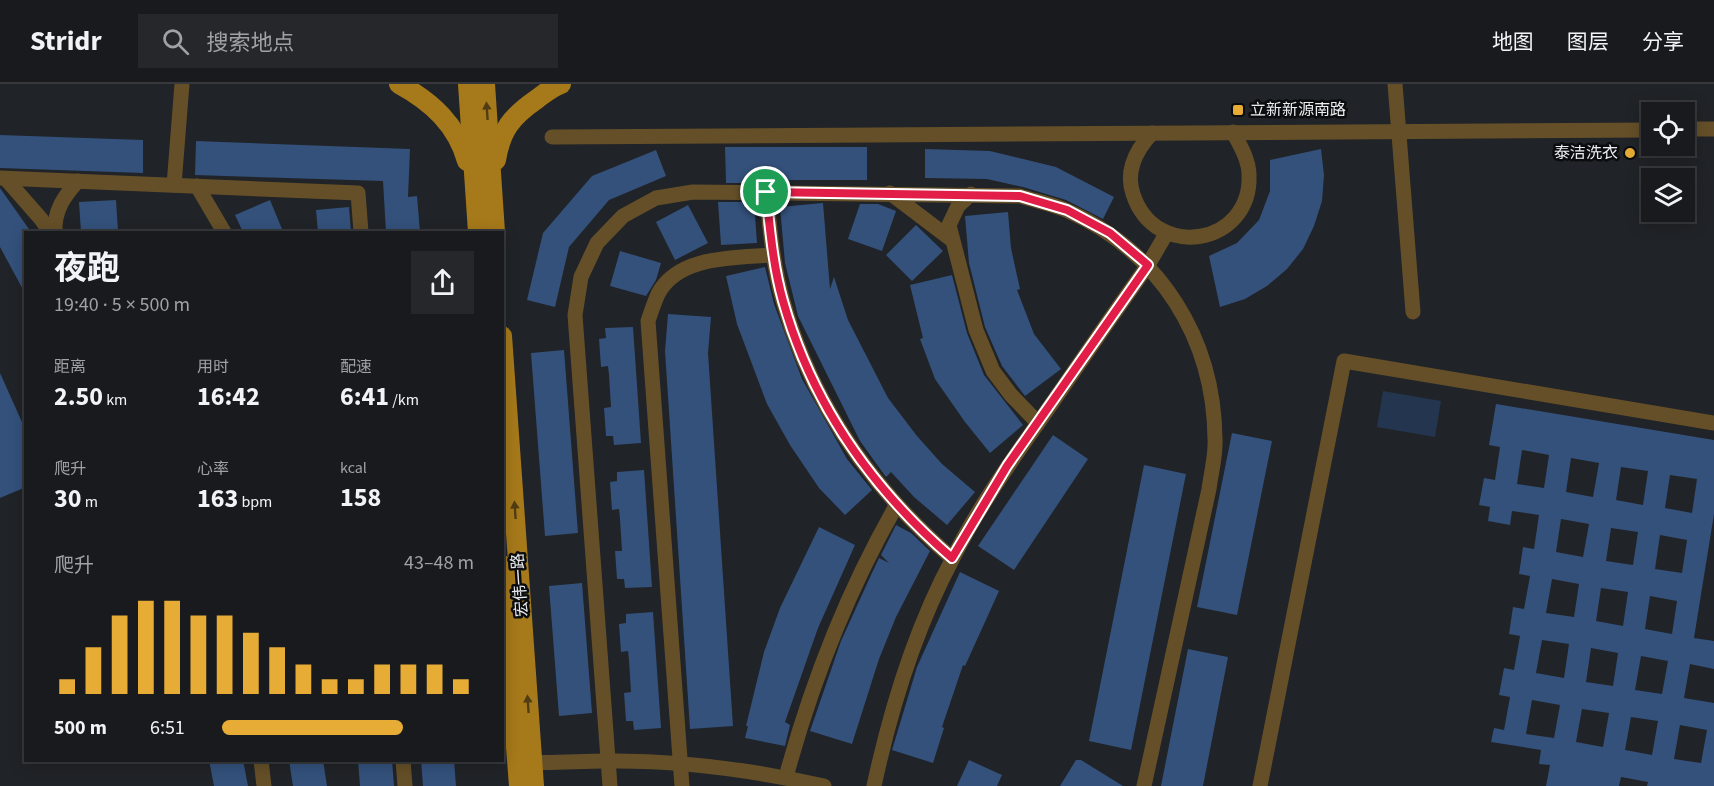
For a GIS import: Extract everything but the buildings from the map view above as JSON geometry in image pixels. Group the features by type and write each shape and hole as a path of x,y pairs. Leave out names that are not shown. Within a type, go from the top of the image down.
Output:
{"main road":[{"path":"399,84 422,96 450,123 483,184"},
{"path":"468,84 483,184 495,231"},
{"path":"478,231 483,184 485,84"},
{"path":"483,184 500,140 511,120 529,104 561,84"},
{"name":"宏伟一路","path":"504,373 525,762"},
{"name":"宏伟一路","path":"504,598 525,762"},
{"path":"519,786 525,762"},
{"path":"525,762 534,786"}],"street":[{"path":"174,185 182,84"},
{"path":"1395,84 1413,312"},
{"path":"1695,129 1714,129"},
{"path":"552,137 1641,130"},
{"path":"1152,133 1138,147 1131,166 1130,186 1137,206 1149,222 1166,234 1186,238 1206,236 1224,227 1239,213 1247,194 1249,174 1244,154 1233,132"},
{"path":"3,178 358,193 361,231"},
{"path":"3,178 49,231"},
{"path":"55,231 58,208 66,193 78,181"},
{"path":"197,186 223,231"},
{"path":"610,786 575,315 581,277 597,243 623,216 656,198 693,192 1020,196 1067,210 1110,233 1148,265 1178,303 1199,346 1212,393 1215,441 1209,489 1144,786"},
{"path":"766,192 773,255 783,301 798,346 817,389 846,440 866,469 896,506 952,558"},
{"path":"890,193 952,240"},
{"path":"971,194 958,206 949,225 976,330 993,370 1011,394 1038,423"},
{"path":"874,786 888,725 904,674 934,596 952,558 1007,466 1148,265 1166,234"},
{"path":"682,786 648,321 659,292 680,271 708,261 773,255"},
{"path":"1260,786 1344,361 1714,423"},
{"path":"786,777 808,700 831,636 859,574 896,506"},
{"path":"525,762 607,760 680,764 786,777 824,786"},
{"path":"261,762 264,786"},
{"path":"403,762 405,786"}],"shaded area":[{"path":"1383,391 1441,401 1435,437 1377,427"}],"place":[{"name":"立新新源南路","path":"1238,110"},
{"name":"泰洁洗衣","path":"1630,153"}],"route":[{"path":"766,192 1020,196 1067,210 1110,233 1148,265 1007,466 978,511 952,558 896,506 866,469 840,430 817,389 798,346 783,301 773,255 766,192"}]}
